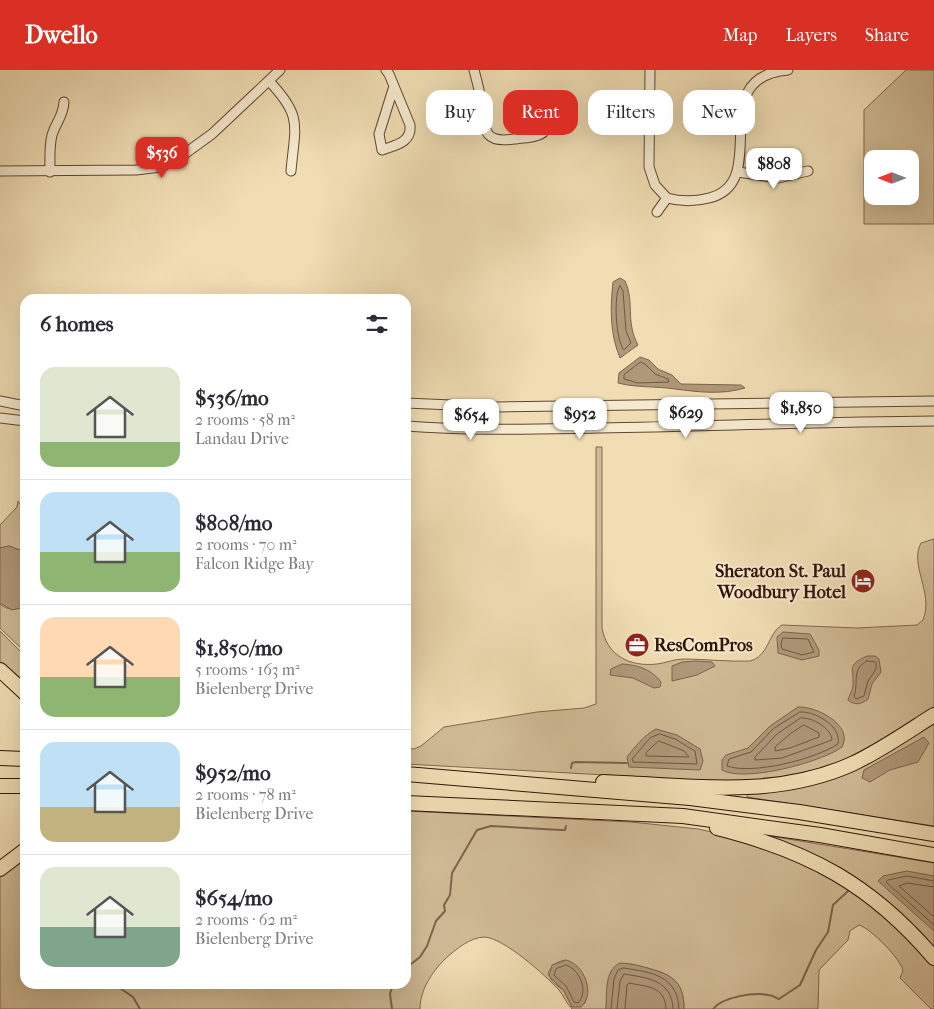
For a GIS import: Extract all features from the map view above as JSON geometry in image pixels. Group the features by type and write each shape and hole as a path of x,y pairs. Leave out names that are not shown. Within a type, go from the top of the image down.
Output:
{"highway":[{"path":"0,670 20,688"},
{"path":"510,782 583,781 764,788 819,775 851,764 934,716"},
{"path":"0,758 20,759"},
{"path":"411,774 739,804 934,834"},
{"path":"0,786 20,786"},
{"path":"411,803 683,816 836,837 934,855"},
{"path":"683,816 716,828 773,844 842,876 864,890 894,914 934,958"},
{"path":"0,869 20,854"}],"street":[{"path":"0,171 136,170 161,167 183,155 212,134 280,70"},
{"path":"386,70 394,86 410,131 408,139 404,142 382,150 379,134 394,86"},
{"path":"474,70 481,98 483,125 486,131 494,138 504,141 517,139"},
{"path":"650,70 649,167 655,185 667,198 689,202 712,198 730,186 738,172 740,114 746,95 756,82 764,76 788,70"},
{"path":"269,81 286,100 293,113 295,127 291,171"},
{"path":"50,172 52,134 63,115 64,102"},
{"path":"738,172 778,178 808,170"},
{"path":"657,212 667,198"},
{"path":"0,401 20,405"},
{"path":"411,403 498,407 934,401"},
{"path":"0,418 20,420"},
{"path":"411,426 460,429 634,428 759,426 801,422 934,421"}],"shaded area":[{"path":"906,70 934,70 934,224 864,224 864,205 919,205 919,150 864,150 864,110"},
{"path":"596,447 602,447 602,628 609,646 614,652 621,658 638,664 657,664 684,659 750,661 765,650 774,633 782,625 857,628 917,625 923,620 926,610 918,552 921,543 934,539 934,709 855,755 798,776 750,783 411,764 411,749 421,746 444,727 537,712 584,708 596,704"},
{"path":"18,501 20,504 20,550 9,546 0,548 0,525 17,507"},
{"path":"0,604 9,609 20,608 20,647 0,628"},
{"path":"0,631 20,651 20,683 0,665"},
{"path":"934,718 934,826 747,797 747,794 800,784"},
{"path":"411,811 631,822 698,829 758,842 857,890 934,964 934,1009 931,1009 900,978 903,971 892,952 864,927 859,925 850,931 848,940 819,970 818,1009 684,1009 683,997 675,981 661,972 631,964 608,982 606,1009 572,1009 559,990 535,967 503,944 485,937 474,939 463,945 440,964 424,988 420,1009 0,1009 0,873 20,858 20,989 411,989","holes":["566,960 581,973 587,988 585,1003 572,1007 564,991 553,982 548,974 552,966"]},
{"path":"770,836 934,863 934,953 908,925 770,839"}],"water":[{"path":"620,278 625,281 628,289 632,328 638,345 620,358 614,340 611,302 613,282"},
{"path":"640,357 649,360 658,369 672,375 681,384 741,385 745,388 728,392 710,392 632,386 618,383 619,373"},
{"path":"9,546 20,550 20,608 12,610 0,603 0,548"},
{"path":"783,632 810,634 819,650 819,656 802,660 778,653 777,637"},
{"path":"867,656 875,656 879,659 881,672 872,684 868,699 856,704 848,700 853,687 853,668 856,662"},
{"path":"682,662 712,662 715,666 697,675 672,681 672,666"},
{"path":"622,664 633,665 648,671 661,682 660,687 654,688 633,678 610,675 611,669"},
{"path":"798,707 823,713 838,724 843,731 842,747 818,759 783,769 747,774 722,770 722,760 726,755 748,748 770,726"},
{"path":"656,729 677,735 700,749 703,761 700,770 629,767 627,757 644,738"},
{"path":"924,737 929,743 918,762 890,770 870,782 862,778 864,770"},
{"path":"907,871 934,876 934,931 878,881 883,876"},
{"path":"566,960 578,967 586,980 588,995 581,1007 572,1007 564,991 549,976 552,965"},
{"path":"620,963 632,964 661,972 674,979 681,991 684,1009 606,1009 607,983 611,971"}],"waterway":[{"path":"571,768 572,763 576,762 627,763"},
{"path":"411,964 420,957 427,946 436,921 445,911 444,905 450,895 452,873 477,830 491,826 565,830 566,826"},
{"path":"713,1009 723,1001 747,995 762,994 779,999 800,985 816,950 828,932 833,905 848,891"},
{"path":"121,989 133,997 140,1009"},
{"path":"392,989 390,994 392,1009"}],"place":[{"name":"Sheraton St. Paul Woodbury Hotel","path":"863,581"},
{"name":"ResComPros","path":"637,645"}]}
